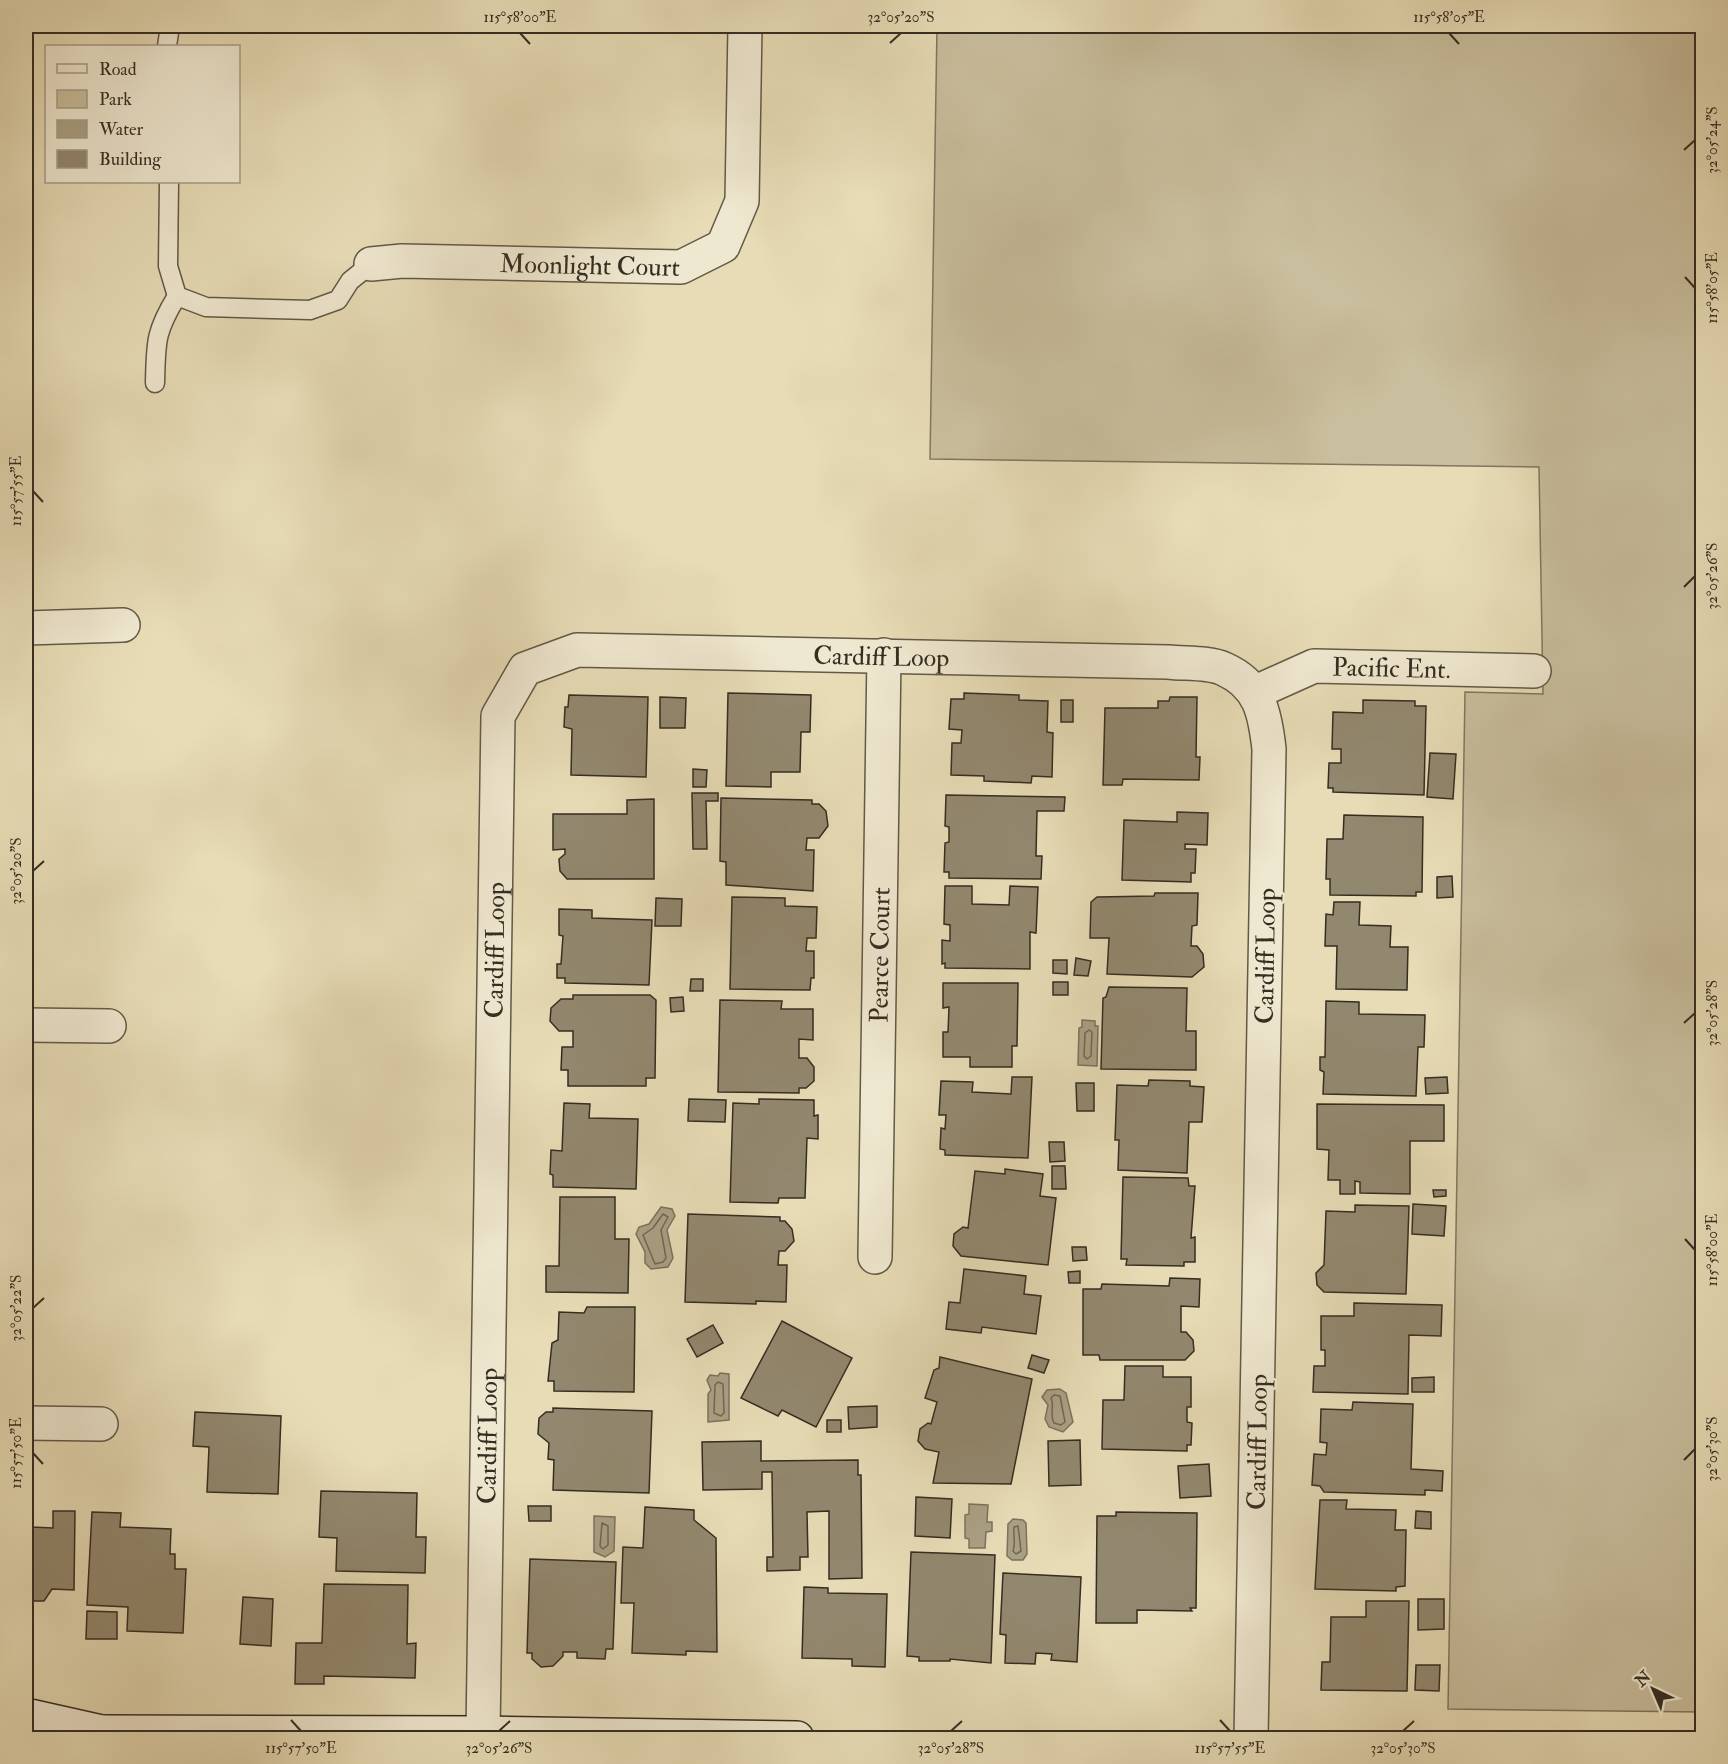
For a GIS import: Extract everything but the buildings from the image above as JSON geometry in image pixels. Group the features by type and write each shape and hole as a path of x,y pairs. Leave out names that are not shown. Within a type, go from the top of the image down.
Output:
{"street":[{"name":"Moonlight Court","path":"371,264 402,261 681,267 723,246 742,201 746,26"},
{"path":"26,628 123,625"},
{"name":"Cardiff Loop","path":"483,1733 498,716 525,669 577,650 1168,662 1223,668 1256,692 1266,720 1269,749 1251,1738"},
{"name":"Pearce Court","path":"875,1257 884,655"},
{"name":"Pacific Ent.","path":"1256,692 1314,666 1534,671"},
{"path":"26,1025 109,1026"},
{"path":"26,1423 101,1424"},
{"path":"26,1715 89,1736 483,1733 797,1738"}],"lane":[{"path":"167,45 170,26"},
{"path":"155,383 156,340 164,318 177,296 168,266 169,183"},
{"path":"177,296 206,307 310,310 338,300 350,281 371,264"}],"green space":[{"path":"937,26 1702,26 1702,1712 1448,1709 1465,692 1543,694 1539,467 930,459"}],"water":[{"path":"1082,1020 1095,1021 1095,1026 1098,1026 1097,1066 1078,1065 1079,1028 1082,1027"},
{"path":"661,1207 672,1209 675,1216 667,1230 673,1258 668,1267 651,1269 645,1263 645,1252 636,1234 639,1227 649,1224"},
{"path":"720,1373 729,1374 729,1420 708,1422 708,1394 711,1390 707,1380 710,1375 718,1376"},
{"path":"1060,1389 1066,1393 1073,1422 1063,1432 1049,1427 1045,1419 1048,1405 1042,1397 1047,1390"},
{"path":"969,1504 988,1505 987,1522 992,1522 992,1531 986,1532 985,1548 969,1548 969,1539 965,1538 965,1515 969,1514"},
{"path":"594,1516 615,1517 614,1551 605,1557 594,1552"},
{"path":"1013,1519 1023,1520 1026,1523 1027,1554 1023,1560 1012,1560 1007,1556 1008,1524"}]}
